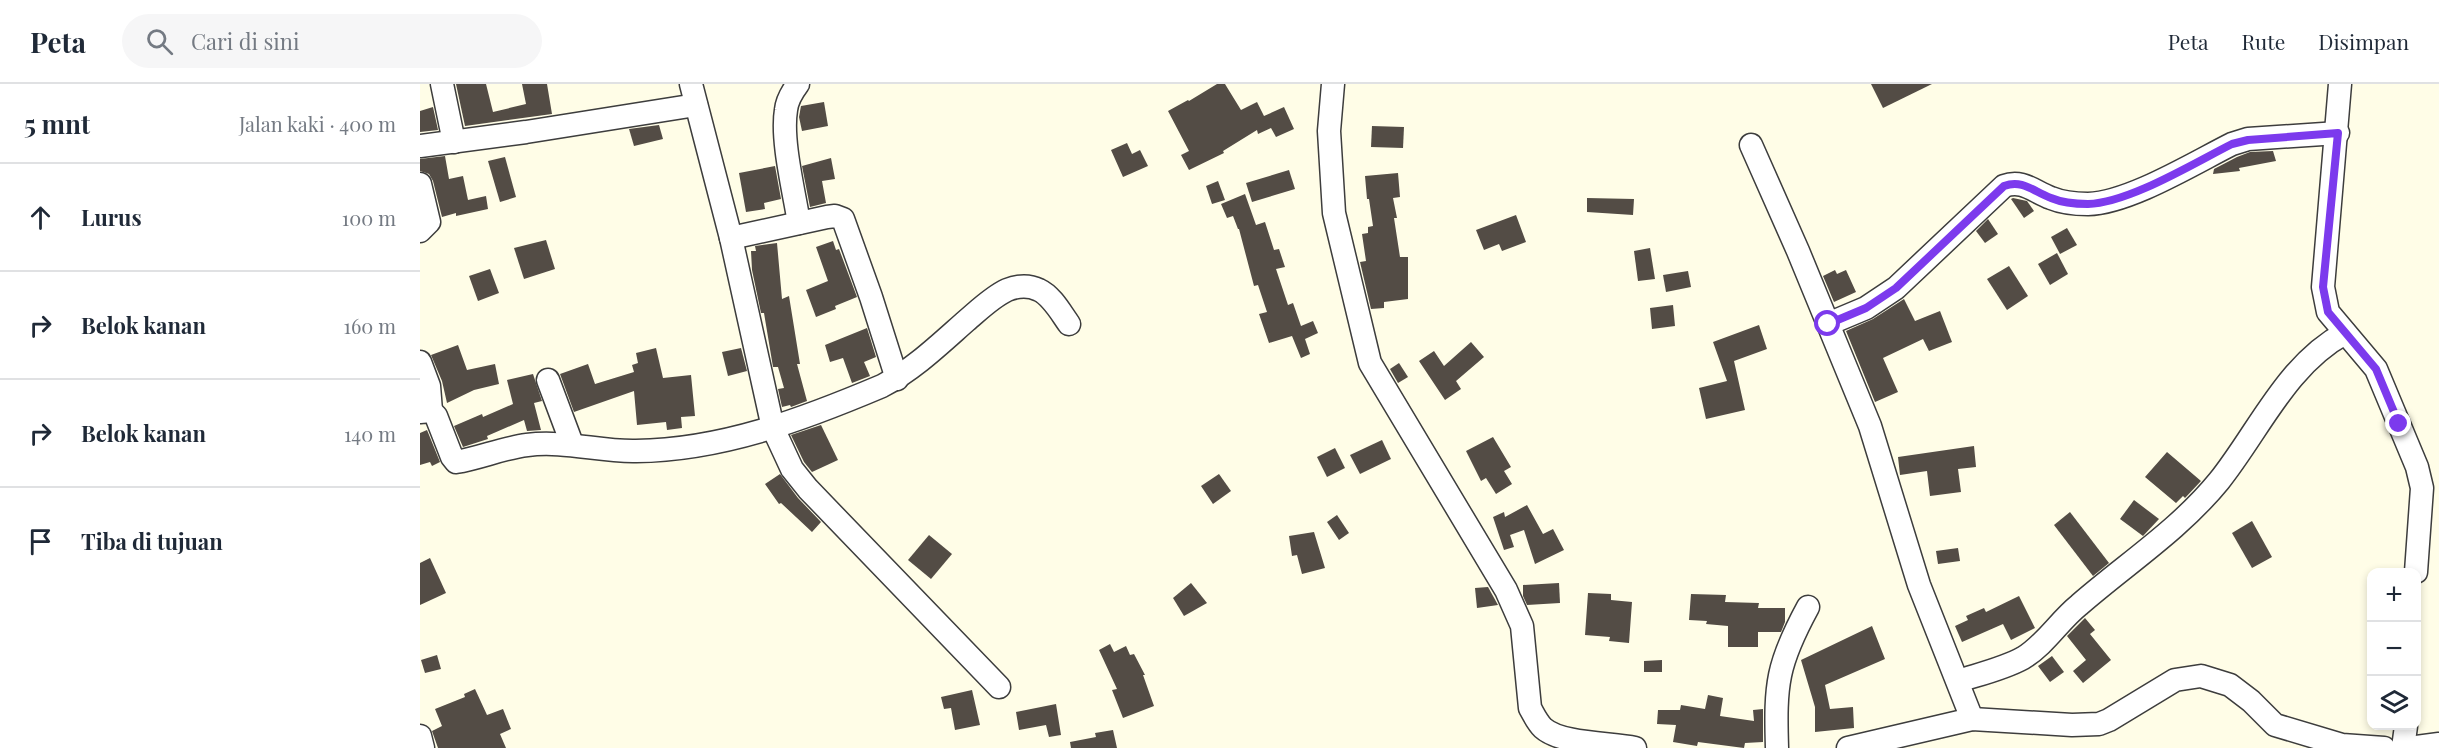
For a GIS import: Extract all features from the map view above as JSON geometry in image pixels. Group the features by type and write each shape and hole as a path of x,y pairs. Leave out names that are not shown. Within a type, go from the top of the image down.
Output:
{"street":[{"path":"442,84 454,142"},
{"path":"798,84 789,97 785,126 799,223"},
{"path":"1333,84 1329,131 1334,213 1370,363 1506,590 1522,626 1530,708 1536,719 1544,729 1557,735 1635,748"},
{"path":"2340,84 2338,133 2323,287 2328,312 2376,369 2417,466 2422,488 2416,568"},
{"path":"420,146 454,142 693,94 731,238 773,428 787,459 798,477 999,687"},
{"path":"1828,324 1866,308 1896,288 2004,186 2019,183 2053,199 2071,204 2118,200 2232,144 2248,140 2338,133"},
{"path":"1750,145 1778,204 1870,426 1919,585 1972,719"},
{"path":"420,184 429,222 420,231"},
{"path":"731,238 834,216 845,222 897,379"},
{"path":"420,362 429,386 425,411 436,416 456,462 528,445 572,444 637,452 731,440 773,428 862,395 897,379 995,298 1009,290 1021,287 1039,290 1053,302 1069,324"},
{"path":"1958,681 2024,657 2043,642 2078,605 2175,527 2218,483 2290,380 2308,359 2324,344 2345,333"},
{"path":"548,380 572,444"},
{"path":"1778,748 1776,698 1779,677 1792,637 1808,607"},
{"path":"1848,748 1972,719 2072,725 2099,724 2175,680 2201,676 2230,685 2251,700 2275,725 2342,745 2384,748"},
{"path":"2403,748 2405,730"},
{"path":"420,736 423,748"},
{"path":"2409,748 2439,744"}],"building":[{"path":"456,84 486,84 493,112 526,104 522,84 547,84 552,114 465,126"},
{"path":"1217,84 1225,84 1241,110 1257,102 1264,116 1284,107 1294,129 1276,137 1271,128 1258,134 1257,130 1223,151 1224,153 1189,170 1181,155 1189,151 1168,111"},
{"path":"1871,84 1932,84 1883,108"},
{"path":"824,102 828,126 802,131 799,117 801,106"},
{"path":"433,107 438,130 420,132 420,111"},
{"path":"659,125 663,139 634,146 629,129"},
{"path":"1372,126 1404,127 1403,148 1371,147"},
{"path":"1127,143 1132,154 1140,150 1148,166 1123,177 1111,150"},
{"path":"2273,151 2276,161 2239,168 2240,171 2213,174 2214,169 2250,152"},
{"path":"445,156 449,179 463,176 468,200 486,196 488,209 442,217 433,181 429,174 420,171 420,159"},
{"path":"505,157 516,197 500,202 488,161"},
{"path":"831,158 835,179 822,181 826,203 810,207 802,166"},
{"path":"775,166 781,199 764,203 765,209 746,212 739,173"},
{"path":"1289,170 1295,189 1252,202 1246,183"},
{"path":"1398,173 1400,197 1393,198 1397,218 1394,218 1400,257 1408,257 1408,299 1384,302 1384,308 1371,309 1360,262 1366,261 1362,234 1368,233 1368,227 1373,226 1365,176"},
{"path":"1218,181 1225,200 1212,204 1206,186"},
{"path":"1245,194 1256,225 1265,222 1274,250 1279,249 1285,267 1276,269 1288,305 1293,303 1301,326 1313,321 1318,333 1305,339 1310,354 1301,358 1292,336 1269,343 1259,314 1267,312 1258,285 1254,286 1239,229 1233,216 1227,218 1221,204"},
{"path":"1587,198 1634,199 1633,215 1587,212"},
{"path":"2011,199 2027,201 2034,211 2024,218"},
{"path":"1516,215 1526,242 1502,251 1499,244 1484,250 1476,230"},
{"path":"1988,219 1998,234 1985,243 1976,231"},
{"path":"2067,228 2077,245 2060,254 2051,237"},
{"path":"546,240 555,269 524,279 514,248"},
{"path":"833,241 836,250 839,249 857,297 816,317 806,290 828,281 816,247"},
{"path":"777,243 782,299 789,296 800,364 797,364 807,401 791,407 790,405 782,407 778,389 784,388 778,367 773,367 764,313 761,313 752,270 751,251 756,251 755,246"},
{"path":"1650,248 1655,279 1638,281 1634,251"},
{"path":"2057,253 2068,274 2050,285 2038,264"},
{"path":"2009,266 2028,296 2007,310 1987,279"},
{"path":"490,269 499,293 478,301 469,276"},
{"path":"1835,270 1837,274 1846,270 1856,292 1834,302 1823,276"},
{"path":"1688,271 1691,287 1666,292 1663,275"},
{"path":"1904,299 1915,321 1940,311 1952,342 1929,351 1923,339 1883,358 1898,392 1875,402 1846,331 1873,319"},
{"path":"1673,305 1675,326 1652,329 1650,308"},
{"path":"1759,325 1767,349 1734,361 1745,410 1706,419 1699,388 1727,381 1713,342"},
{"path":"867,328 876,357 864,362 870,376 852,383 843,358 830,362 825,345"},
{"path":"1471,342 1484,357 1456,381 1461,389 1445,400 1419,361 1434,351 1444,366"},
{"path":"458,345 467,370 495,364 499,384 474,390 447,403 442,381 431,355"},
{"path":"656,348 663,378 691,375 695,416 681,417 682,428 667,430 666,422 637,425 634,391 574,412 560,374 588,364 595,384 634,372 632,365 638,363 636,353"},
{"path":"741,348 747,371 728,376 722,352"},
{"path":"1399,363 1408,377 1398,383 1390,369"},
{"path":"533,374 542,401 534,403 541,430 527,431 524,420 487,436 488,439 463,447 454,426 513,404 507,380"},
{"path":"821,425 838,460 812,472 804,462 791,435"},
{"path":"427,430 440,462 432,466 430,462 420,465 420,433"},
{"path":"1493,437 1511,467 1504,471 1512,484 1496,494 1486,478 1481,481 1466,451"},
{"path":"1382,440 1391,459 1360,474 1350,455"},
{"path":"1974,446 1976,467 1958,469 1961,492 1930,496 1927,471 1900,475 1898,457"},
{"path":"1335,448 1345,468 1327,477 1317,457"},
{"path":"2167,452 2201,481 2185,498 2183,496 2176,503 2145,477"},
{"path":"780,474 798,498 821,522 812,532 781,503 779,504 765,484"},
{"path":"1219,474 1231,491 1213,504 1201,486"},
{"path":"2134,500 2159,519 2143,536 2120,519"},
{"path":"1527,505 1543,534 1553,529 1564,550 1535,564 1524,530 1510,535 1514,547 1504,550 1493,517 1504,512 1505,517"},
{"path":"2070,512 2109,563 2093,576 2054,525"},
{"path":"1337,515 1349,533 1339,540 1327,522"},
{"path":"2252,521 2272,557 2252,568 2232,533"},
{"path":"1314,532 1325,568 1302,574 1297,555 1292,556 1289,536"},
{"path":"929,535 952,554 931,579 908,560"},
{"path":"1958,548 1960,561 1938,564 1936,551"},
{"path":"430,558 446,593 420,605 420,563"},
{"path":"1191,583 1207,603 1184,616 1173,598"},
{"path":"1559,583 1560,603 1527,605 1523,596 1523,585"},
{"path":"1488,587 1498,605 1477,608 1475,588"},
{"path":"1588,593 1611,594 1611,600 1632,602 1629,643 1609,641 1610,637 1585,635"},
{"path":"1691,594 1726,595 1725,602 1759,603 1758,608 1785,608 1785,622 1781,632 1758,632 1758,647 1728,647 1728,626 1689,620"},
{"path":"2019,596 2035,628 2011,640 2003,624 1962,642 1955,626 1968,620 1966,616 1984,608 1986,612"},
{"path":"2085,618 2095,630 2090,634 2111,660 2083,683 2073,671 2086,660 2067,636"},
{"path":"1872,626 1885,659 1825,685 1830,709 1853,707 1854,728 1815,732 1815,707 1801,660"},
{"path":"1110,644 1114,652 1126,646 1130,655 1134,654 1145,675 1143,675 1154,706 1123,718 1112,690 1117,689 1099,650"},
{"path":"437,655 441,669 425,673 421,660"},
{"path":"2052,656 2064,672 2050,682 2038,666"},
{"path":"1662,660 1662,672 1644,672 1644,661"},
{"path":"475,689 487,715 503,709 511,729 500,734 506,748 438,748 432,731 442,726 435,709 465,697 464,694"},
{"path":"972,690 980,725 955,730 951,708 944,709 941,697"},
{"path":"1708,695 1723,698 1720,716 1754,721 1753,710 1763,709 1763,742 1745,743 1744,748 1698,742 1697,746 1673,742 1676,725 1657,724 1658,710 1680,710 1681,705 1705,709"},
{"path":"1056,704 1061,735 1049,737 1046,725 1019,730 1016,712"},
{"path":"1113,730 1117,748 1071,748 1070,742 1096,737 1095,733"}],"route":[{"path":"1828,324 1883,298 1995,193 2012,183 2029,186 2053,199 2071,204 2118,200 2232,144 2266,138 2338,133 2323,287 2325,302 2328,312 2376,369 2399,424"}]}
